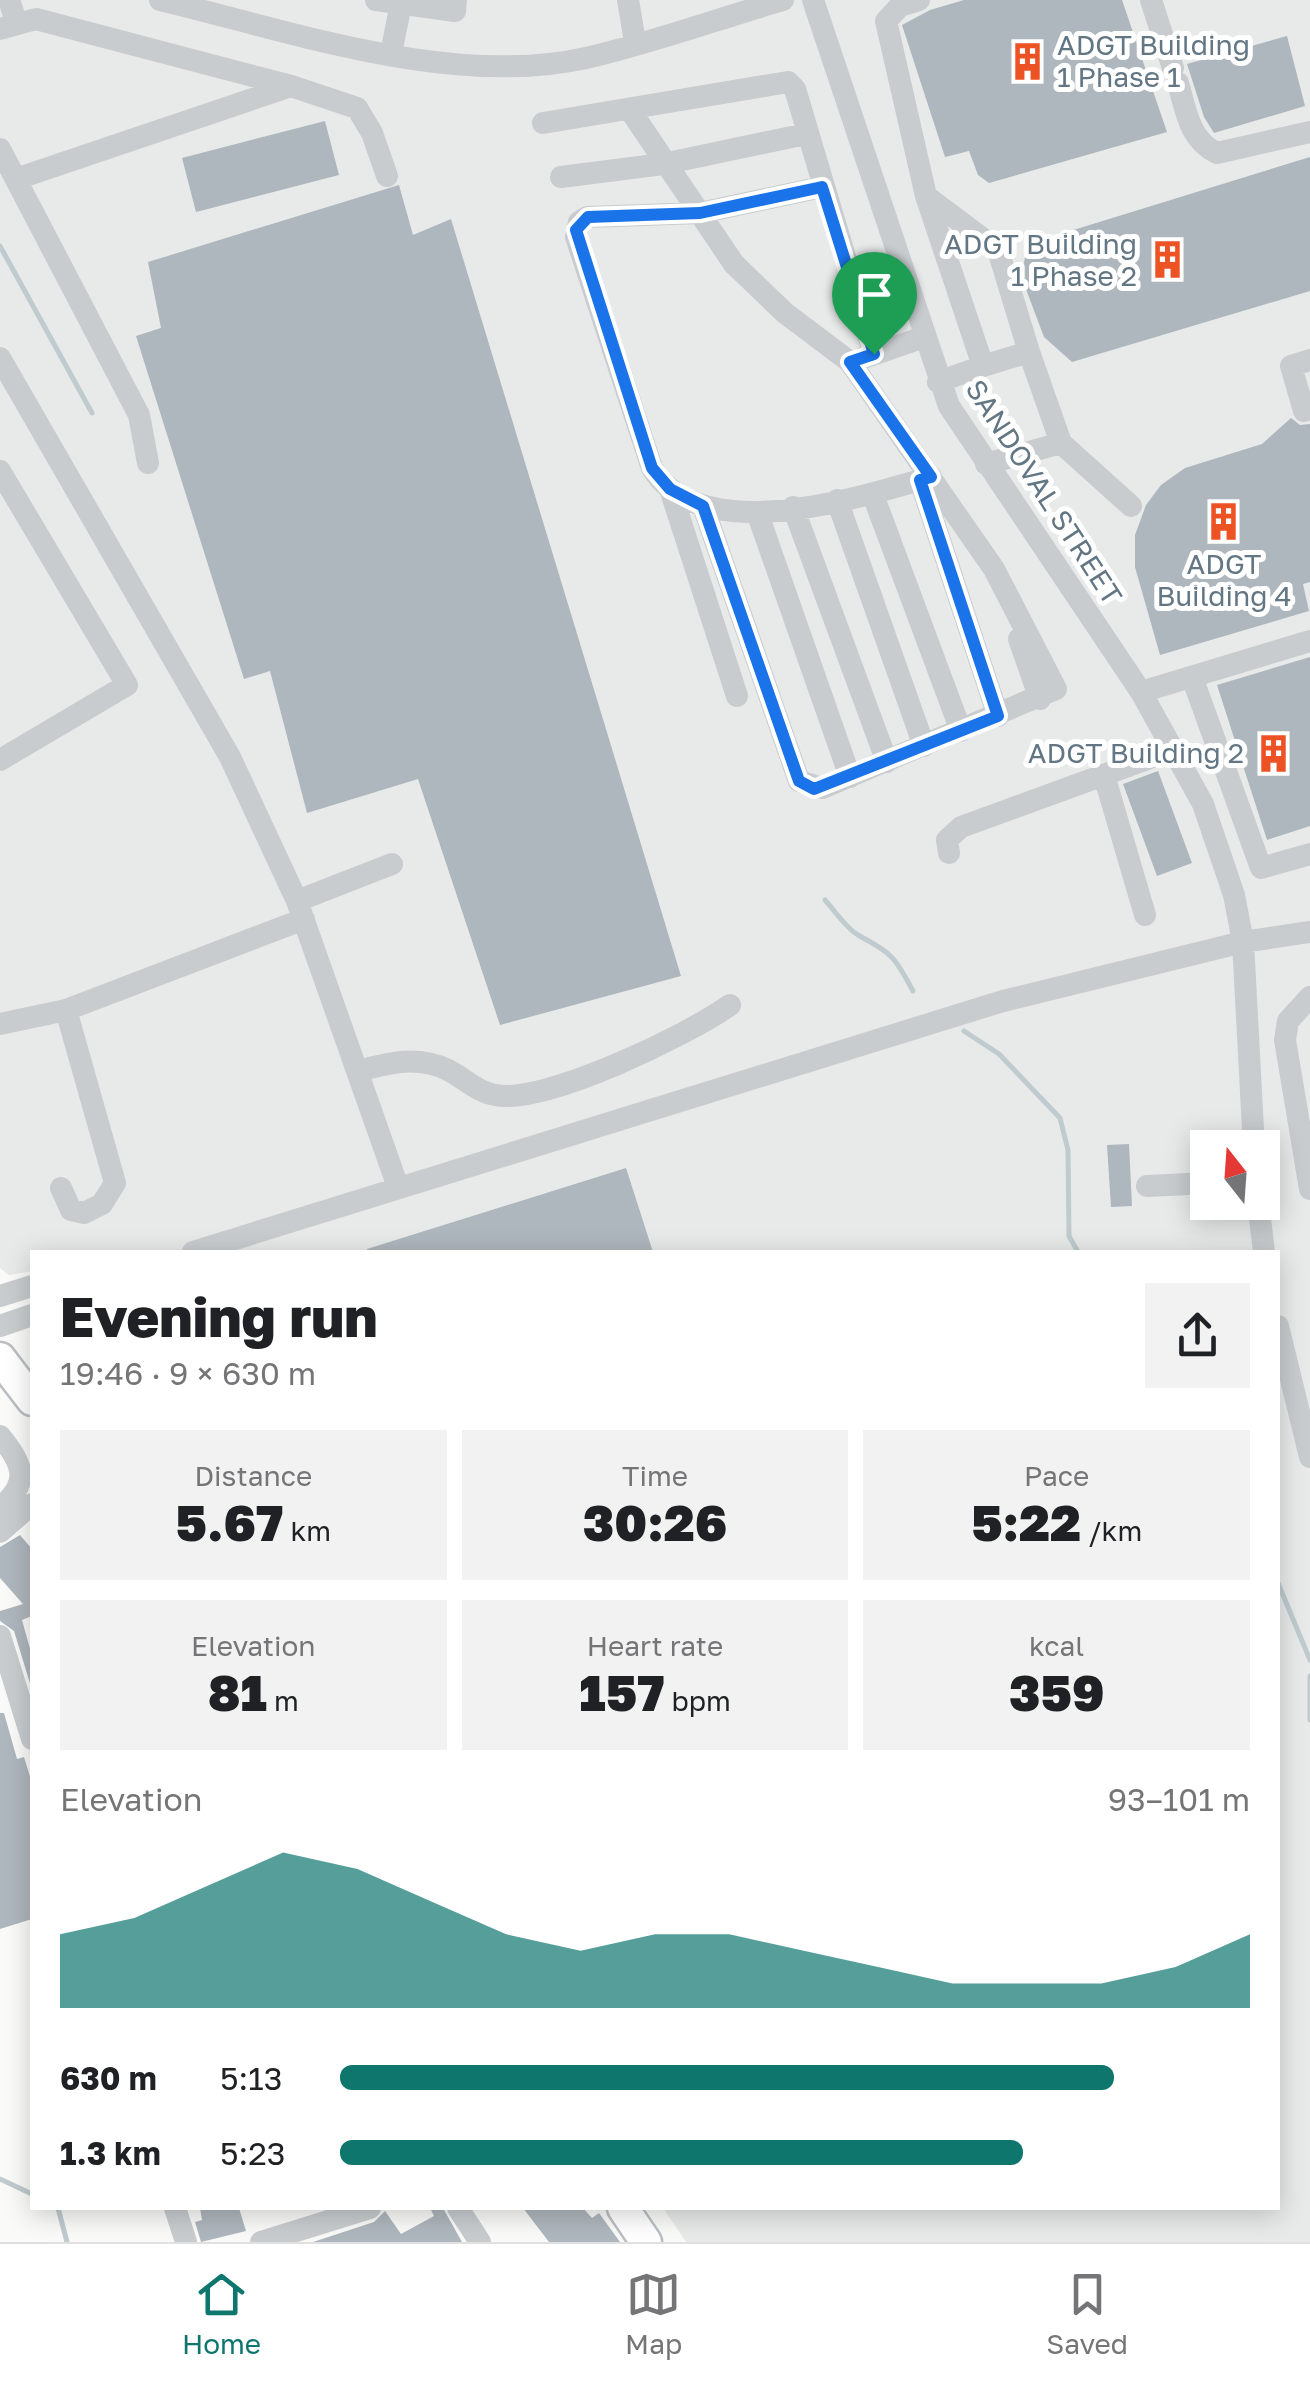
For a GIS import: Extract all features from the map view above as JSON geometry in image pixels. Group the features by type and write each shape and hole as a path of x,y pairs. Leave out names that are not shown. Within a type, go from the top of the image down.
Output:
{"main road":[{"path":"0,1358 30,1397"},
{"path":"624,2210 646,2242"}],"street":[{"path":"9,0 8,27 36,18 291,86 357,108 372,133 387,176"},
{"path":"160,0 256,11 425,61 522,64 584,58 782,0"},
{"path":"376,0 454,11 456,0"},
{"path":"628,0 636,42"},
{"name":"SANDOVAL STREET","path":"813,0 938,382 986,464 1141,692 1208,818 1234,895 1243,942 1253,1130"},
{"path":"919,0 900,6 886,20 926,196 983,366"},
{"path":"1150,0 1193,132 1203,146 1217,153 1310,132"},
{"path":"391,54 401,4"},
{"path":"543,123 778,80 795,89 874,354"},
{"path":"16,179 291,86"},
{"path":"630,110 734,264 785,313 850,362 926,479 994,570 1055,681 1056,690 814,789 799,781 703,506"},
{"path":"561,177 664,164 806,134"},
{"path":"0,150 139,416 148,463"},
{"path":"822,187 700,213 588,217 576,230 652,468 670,489 724,512 792,508 873,494 926,479"},
{"path":"926,196 998,250 1062,443 1131,506"},
{"path":"850,362 924,338"},
{"path":"938,382 1029,352"},
{"path":"1304,411 1292,366 1310,360"},
{"path":"1,361 230,757 301,910 398,1187"},
{"path":"986,464 1062,443"},
{"path":"0,471 126,685 0,760"},
{"path":"926,479 998,716"},
{"path":"670,489 738,696"},
{"path":"873,494 961,731"},
{"path":"837,500 924,746"},
{"path":"792,508 887,762"},
{"path":"757,512 850,777"},
{"path":"1141,692 1310,640"},
{"path":"1192,676 1260,868 1310,854"},
{"path":"949,853 947,840 961,827 1172,750"},
{"path":"1104,776 1146,914"},
{"path":"0,1024 66,1010 301,910 392,864"},
{"path":"199,1250 947,1017 1243,942 1310,932"},
{"path":"1310,997 1288,1021 1285,1040 1310,1189"},
{"path":"358,1071 396,1061 425,1063 448,1070 480,1090 515,1096 641,1054 691,1031 730,1005"},
{"path":"61,1188 71,1210 84,1214 102,1204 115,1183 66,1010"},
{"path":"1148,1186 1190,1184"},
{"path":"1260,1220 1264,1250"},
{"path":"0,1296 30,1287"},
{"path":"0,1326 30,1316"},
{"path":"1280,1334 1310,1457"},
{"path":"0,1436 21,1461 18,1490 0,1507"},
{"path":"0,1532 30,1506"},
{"path":"0,1636 28,1710"},
{"path":"176,2210 186,2242"},
{"path":"459,2210 480,2242"},
{"path":"261,2242 334,2213 343,2242"}],"shaded area":[{"path":"0,0 1310,0 1310,2242 686,2242 664,2210 1280,2210 1280,1250 30,1250 30,1271 9,1275 0,1268"}],"building":[{"name":"ADGT Building 1 Phase 1","path":"964,0 1122,0 1167,132 989,183 978,175 969,151 945,157 902,25 930,10"},
{"path":"1287,36 1305,106 1214,133 1204,117 1187,64"},
{"path":"325,121 339,175 196,212 182,158"},
{"name":"ADGT Building 1 Phase 2","path":"1310,157 1310,291 1072,362 1044,337 1021,276 1028,244"},
{"path":"399,185 413,235 451,219 681,976 500,1025 418,779 307,813 270,671 244,679 136,336 161,328 148,262"},
{"name":"ADGT Building 4","path":"1291,418 1300,425 1310,424 1310,582 1303,584 1309,611 1160,655 1135,567 1135,535 1146,505 1161,485 1185,468 1262,444"},
{"name":"ADGT Building 2","path":"1310,657 1310,826 1267,840 1217,685"},
{"path":"1158,771 1192,863 1157,876 1123,784"},
{"path":"1129,1144 1132,1206 1111,1207 1107,1145"},
{"path":"626,1168 652,1250 367,1250"},
{"path":"20,1535 30,1547 30,1617 22,1620 30,1649 30,1683 14,1631 0,1621 0,1611 23,1604 0,1578 0,1547"},
{"path":"0,1713 4,1713 17,1759 24,1757 30,1776 30,1920 0,1929"},
{"path":"200,2210 240,2210 246,2231 201,2242 195,2222 202,2220"},
{"path":"431,2210 444,2210 462,2242 313,2242 374,2222 385,2211 401,2234 434,2216"},
{"path":"525,2210 585,2210 592,2218 599,2213 620,2242 549,2242"}],"waterway":[{"path":"0,246 92,413"},
{"path":"825,900 854,932 891,957 913,991"},
{"path":"964,1031 999,1054 1060,1118 1068,1150 1069,1236 1077,1250"},
{"path":"1280,1588 1310,1660"},
{"path":"1310,1676 1310,1720"},
{"path":"0,2179 30,2193"},
{"path":"59,2210 67,2242"}],"place":[{"name":"ADGT Building 1 Phase 1","path":"1027,61"},
{"name":"ADGT Building 1 Phase 2","path":"1167,260"},
{"name":"ADGT Building 4","path":"1224,522"},
{"name":"ADGT Building 2","path":"1274,753"}],"route":[{"path":"822,187 874,354 850,362 931,477 920,480 998,716 814,789 799,781 703,506 670,489 652,468 576,237 579,222 588,217 700,213 822,187"}]}
